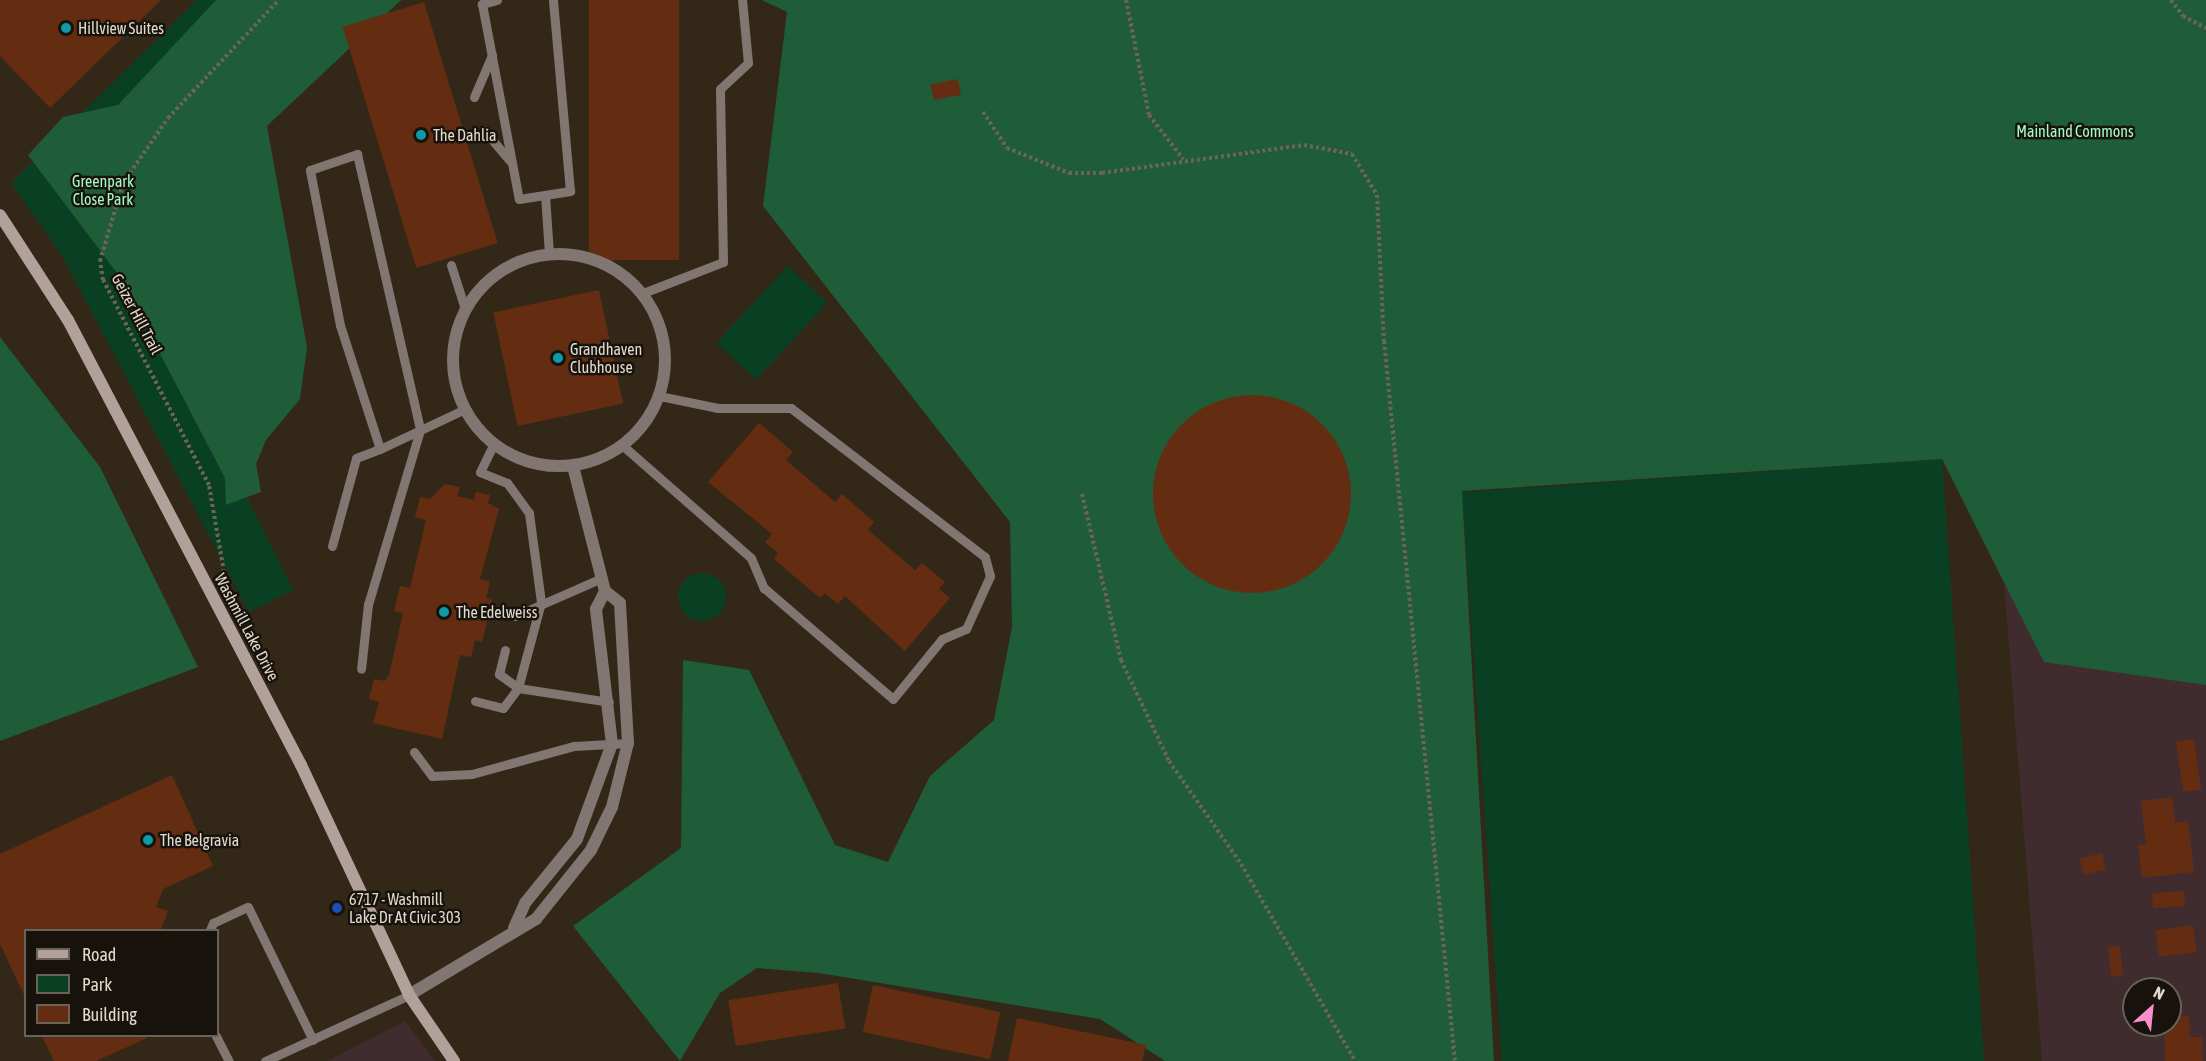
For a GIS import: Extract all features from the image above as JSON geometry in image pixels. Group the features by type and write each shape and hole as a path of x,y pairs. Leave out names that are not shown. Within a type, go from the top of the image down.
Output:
{"street":[{"name":"Washmill Lake Drive","path":"0,215 37,267 146,467 301,765 409,995 454,1061"},
{"path":"549,254 584,256 616,269 643,293 660,325 666,360 660,396 643,427 622,445 573,466 514,456 494,442 465,409 454,376 454,341 465,309 496,275 516,263 549,254"},
{"path":"409,995 514,928 536,919 591,850 612,807 628,743 620,603 605,591 573,466"},
{"path":"514,928 525,903 577,839 612,744 609,702 596,609 605,591"}],"lane":[{"path":"497,0 482,4 519,199 570,190 553,0"},
{"path":"643,293 723,262 720,89 748,63 742,0"},
{"path":"474,98 492,55"},
{"path":"484,130 512,163"},
{"path":"361,669 368,604 420,430 357,153 310,170 340,325 380,449"},
{"path":"545,195 549,254"},
{"path":"451,265 465,309"},
{"path":"622,445 751,558 764,588 893,699 942,639 966,629 990,576 985,557 791,408 718,408 660,396"},
{"path":"332,546 356,458 465,409"},
{"path":"475,701 503,708 518,688 541,602 529,513 507,483 480,472 494,442"},
{"path":"515,616 541,602 602,578"},
{"path":"505,650 499,674 518,688 609,702"},
{"path":"414,752 432,776 472,774 574,746 628,743"},
{"path":"210,929 213,923 248,907 313,1040"},
{"path":"265,1061 409,995"},
{"path":"217,1037 229,1061"}],"path":[{"name":"Geizer Hill Trail","path":"225,578 209,485 103,280 100,261 123,183 168,118 279,0"},
{"path":"1126,0 1149,115 1184,159"},
{"path":"2171,0 2183,16 2206,28"},
{"path":"982,112 1007,148 1069,173 1102,173 1184,159 1304,145 1352,154 1377,195 1384,341 1455,1061"},
{"path":"1082,494 1121,660 1169,761 1241,864 1355,1061"}],"shaded area":[{"path":"2206,381 2206,1061 2042,1061 1990,406"},
{"path":"405,1021 435,1061 328,1061"}],"green space":[{"name":"Greenpark Close Park","path":"197,0 320,0 171,345 293,590 249,612 63,257 11,183"},
{"path":"216,0 401,0 267,126 307,347 300,399 266,440 256,464 261,492 226,505 225,478 120,277 28,155 63,117 118,105"},
{"name":"Mainland Commons","path":"762,0 2206,0 2206,685 2044,662 1942,459 1462,491 1494,1061 1165,1061 1100,1019 819,973 757,968 720,993 680,1061 573,926 681,848 683,660 749,670 835,845 888,862 930,776 994,720 1012,627 1010,522 763,206 787,12"},
{"path":"788,266 827,303 756,380 716,343"},
{"path":"0,337 100,467 198,667 0,741"},
{"path":"1942,459 1984,1061 1502,1061 1462,493"},
{"path":"697,573 707,573 722,583 726,597 725,606 716,617 707,621 697,621 682,611 678,602 678,592 688,577"}],"building":[{"name":"Hillview Suites","path":"0,0 161,0 50,108 0,56"},
{"path":"589,0 679,0 679,260 589,260"},
{"name":"The Dahlia","path":"424,2 498,243 416,268 343,27"},
{"path":"958,79 961,95 934,100 931,84"},
{"name":"Grandhaven Clubhouse","path":"599,290 623,403 517,426 493,312"},
{"path":"1242,395 1262,395 1299,406 1329,431 1344,456 1351,484 1347,523 1340,541 1315,571 1299,582 1281,589 1262,593 1242,593 1205,582 1175,557 1164,541 1157,523 1153,504 1153,484 1164,447 1189,417 1205,406 1223,399"},
{"path":"759,423 793,452 786,460 835,502 842,494 874,522 868,530 915,570 922,563 945,582 939,589 950,598 905,651 845,596 838,604 825,593 820,598 774,559 778,553 765,542 772,534 708,482"},
{"name":"The Edelweiss","path":"445,484 460,487 457,496 474,500 476,492 490,495 488,503 499,509 480,579 490,581 486,598 492,600 482,642 475,640 471,657 460,655 442,739 373,723 379,702 369,699 374,679 385,681 389,675 403,613 394,611 400,586 410,588 426,520 415,517 420,497 430,499"},
{"path":"2194,739 2201,790 2183,792 2176,742"},
{"path":"172,775 213,866 163,889 156,907 168,911 161,929 24,929 24,995 0,944 0,854"},
{"path":"2172,797 2175,823 2188,821 2194,872 2142,878 2138,845 2146,845 2141,801"},
{"path":"2102,853 2106,870 2083,875 2080,858"},
{"path":"2184,891 2185,906 2153,908 2152,893"},
{"path":"2193,925 2197,952 2159,957 2155,930"},
{"path":"2120,946 2123,976 2111,977 2108,947"},
{"path":"838,983 845,1028 736,1046 728,1000"},
{"path":"873,985 1000,1012 990,1059 863,1032"},
{"path":"2182,1016 2189,1016 2190,1037 2202,1037 2203,1061 2165,1061 2164,1037 2182,1037"},
{"path":"1017,1018 1146,1045 1142,1061 1008,1061"},
{"path":"42,1037 147,1038 96,1061 54,1061"}],"place":[{"name":"Hillview Suites","path":"66,28"},
{"name":"The Dahlia","path":"421,135"},
{"name":"Grandhaven Clubhouse","path":"558,358"},
{"name":"The Edelweiss","path":"444,612"},
{"name":"The Belgravia","path":"148,840"},
{"name":"6717 - Washmill Lake Dr At Civic 303","path":"337,908"}]}
